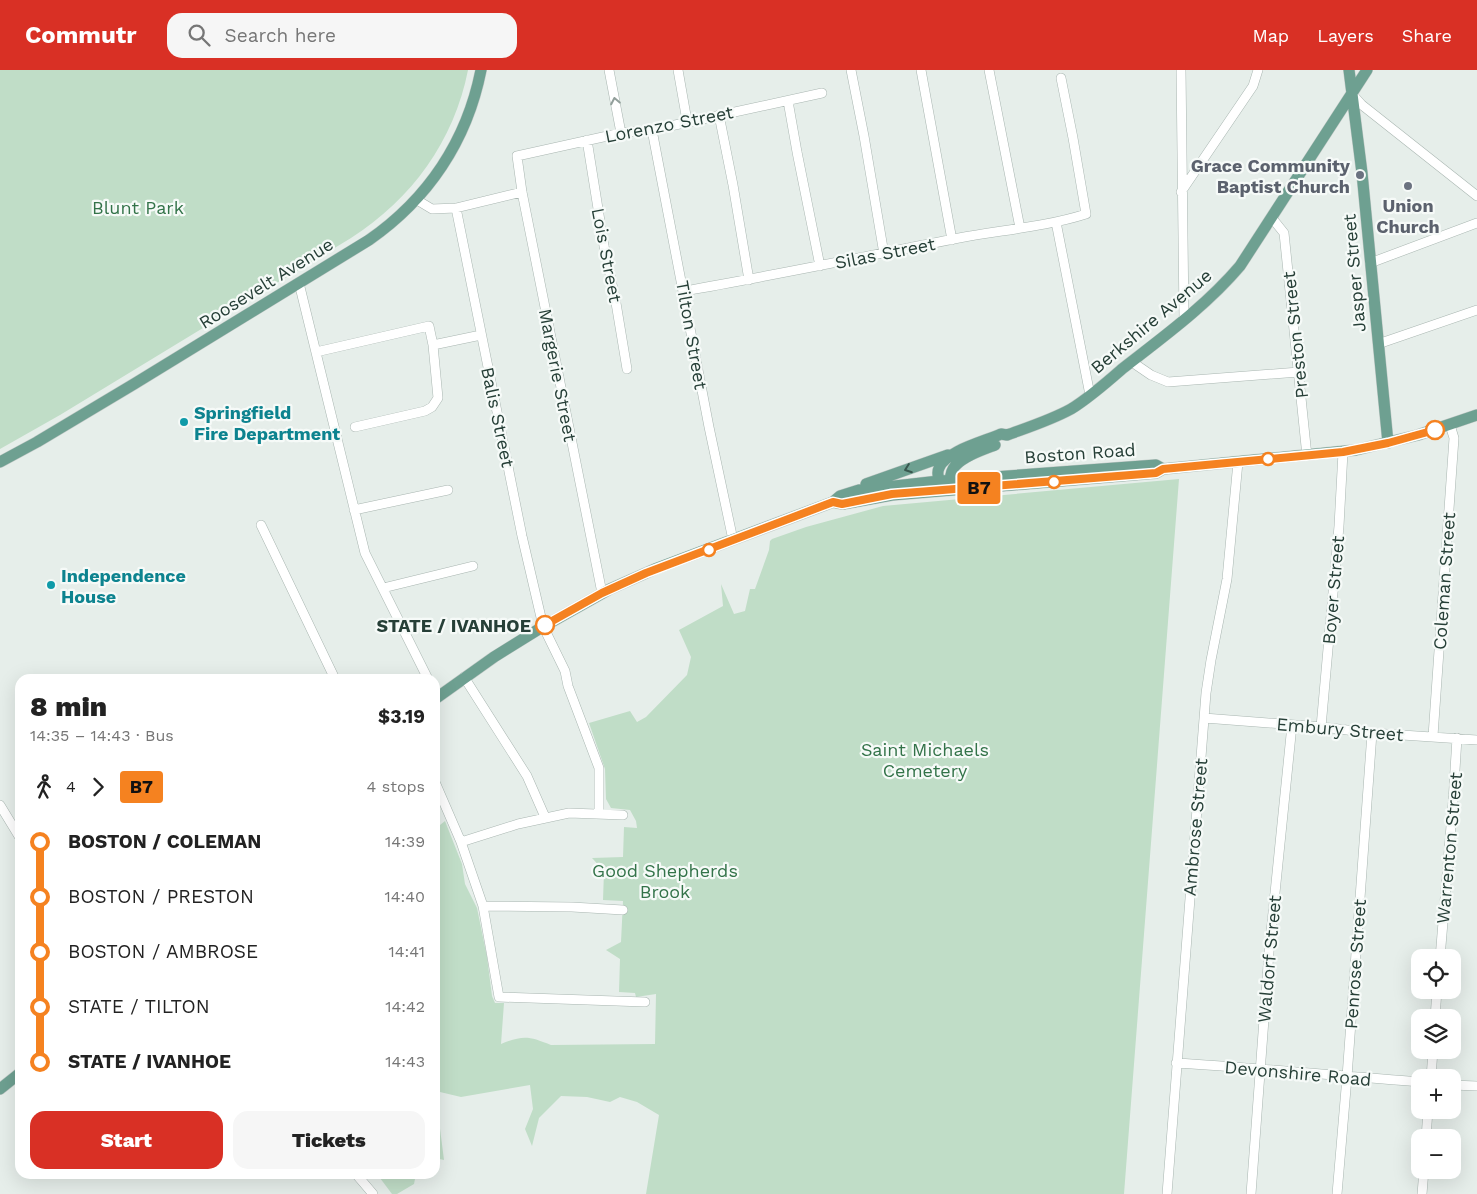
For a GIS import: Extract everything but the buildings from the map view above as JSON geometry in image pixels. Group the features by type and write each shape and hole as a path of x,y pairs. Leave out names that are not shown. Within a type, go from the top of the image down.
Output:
{"main road":[{"name":"Roosevelt Avenue","path":"0,462 52,434 370,240 392,223 417,200 441,168 460,136 473,104 481,70"},
{"name":"Jasper Street","path":"1349,70 1362,173 1388,443"},
{"name":"Berkshire Avenue","path":"946,486 939,467 942,462 954,453 1001,434 1007,435 1072,408 1208,300 1240,266 1367,70"},
{"name":"Boston Road","path":"946,486 1156,473 1163,469 1343,452 1388,443 1477,415"},
{"name":"Berkshire Avenue","path":"946,486 954,467 965,459 1004,440 1007,435"},
{"path":"859,490 864,485 954,453"},
{"path":"833,502 842,504 946,486"},
{"path":"440,694 543,626 602,593 655,569 833,502 840,496 859,490 946,486"},
{"path":"0,1089 15,1077"}],"street":[{"path":"608,70 621,133"},
{"path":"678,70 688,121"},
{"path":"851,70 884,254"},
{"path":"921,70 952,240"},
{"path":"989,70 1020,228"},
{"path":"1181,70 1184,319"},
{"path":"1181,193 1253,86 1258,70"},
{"name":"Silas Street","path":"684,291 1056,222 1086,214 1061,78"},
{"name":"Lorenzo Street","path":"517,156 621,133 652,130 822,93"},
{"path":"1352,94 1362,105 1477,196"},
{"path":"788,101 820,266"},
{"path":"719,114 749,280"},
{"name":"Tilton Street","path":"652,130 709,427 733,540"},
{"name":"Lois Street","path":"587,140 627,369"},
{"name":"Margerie Street","path":"517,156 522,192 602,593"},
{"path":"417,200 432,209 456,208 522,192"},
{"name":"Balis Street","path":"456,208 522,536 543,626 565,671 568,686 599,768 599,814"},
{"name":"Preston Street","path":"1272,218 1284,233 1307,456"},
{"path":"1056,222 1090,394"},
{"path":"1370,263 1477,223"},
{"path":"299,283 365,553 426,674"},
{"path":"1378,344 1477,310"},
{"path":"316,352 428,326 434,345 438,398 432,407 424,411 355,427"},
{"path":"434,345 481,335"},
{"path":"1132,362 1151,375 1168,382 1299,372"},
{"name":"Coleman Street","path":"1432,736 1454,438 1450,425"},
{"name":"Boyer Street","path":"1321,727 1339,526 1343,452"},
{"name":"Ambrose Street","path":"1167,1194 1204,718 1211,660 1227,579 1238,462"},
{"path":"354,510 448,490"},
{"path":"261,526 333,674"},
{"path":"383,588 474,566"},
{"path":"464,677 527,776 545,818"},
{"name":"Embury Street","path":"1204,718 1477,740"},
{"name":"Waldorf Street","path":"1252,1194 1260,1068 1278,852 1292,725"},
{"name":"Penrose Street","path":"1337,1194 1372,733"},
{"name":"Warrenton Street","path":"1441,949 1457,738"},
{"path":"440,794 461,842 483,906 499,997 645,1002"},
{"path":"0,805 15,830"},
{"path":"461,842 545,818 569,814 623,815"},
{"path":"483,906 572,907 623,910"},
{"name":"Devonshire Road","path":"1176,1063 1260,1068 1411,1081"},
{"path":"1461,1085 1477,1086"},
{"path":"360,1179 373,1194"},
{"path":"1422,1194 1423,1179"}],"green space":[{"name":"Blunt Park","path":"0,70 468,70 452,121 441,144 411,186 373,222 351,238 60,415 0,449"},
{"name":"Saint Michaels Cemetery","path":"1179,479 1124,1194 646,1194 659,1115 637,1102 620,1097 610,1102 587,1097 561,1096 539,1118 532,1146 525,1129 533,1109 530,1085 461,1097 440,1092 440,825 445,821 462,864 465,884 477,908 487,957 492,996 495,1003 504,1003 501,1044 515,1039 526,1038 551,1045 655,1044 656,994 636,997 635,993 619,992 620,959 606,950 621,942 623,901 603,900 604,871 592,858 623,857 624,827 637,828 636,821 630,810 611,808 606,799 605,769 589,723 630,711 637,722 646,717 687,675 691,657 679,630 723,606 721,584 734,614 745,611 750,589 755,589 772,539 806,527 883,506"},
{"name":"Saint Michaels Cemetery","path":"440,1129 444,1160 440,1159"},
{"path":"381,1179 415,1179 414,1184 397,1194 392,1194"}],"bus line":[{"name":"B7","path":"545,625 602,593 646,573 833,502 842,504 892,494 1156,473 1163,469 1343,452 1388,443 1435,430"}],"place":[{"name":"Grace Community Baptist Church","path":"1360,175"},
{"name":"Union Church","path":"1408,186"},
{"name":"Springfield Fire Department","path":"184,422"},
{"name":"Independence House","path":"51,585"},
{"name":"STATE / IVANHOE","path":"545,625"}],"park label":[{"name":"Good Shepherds Brook","path":"665,880"}]}
